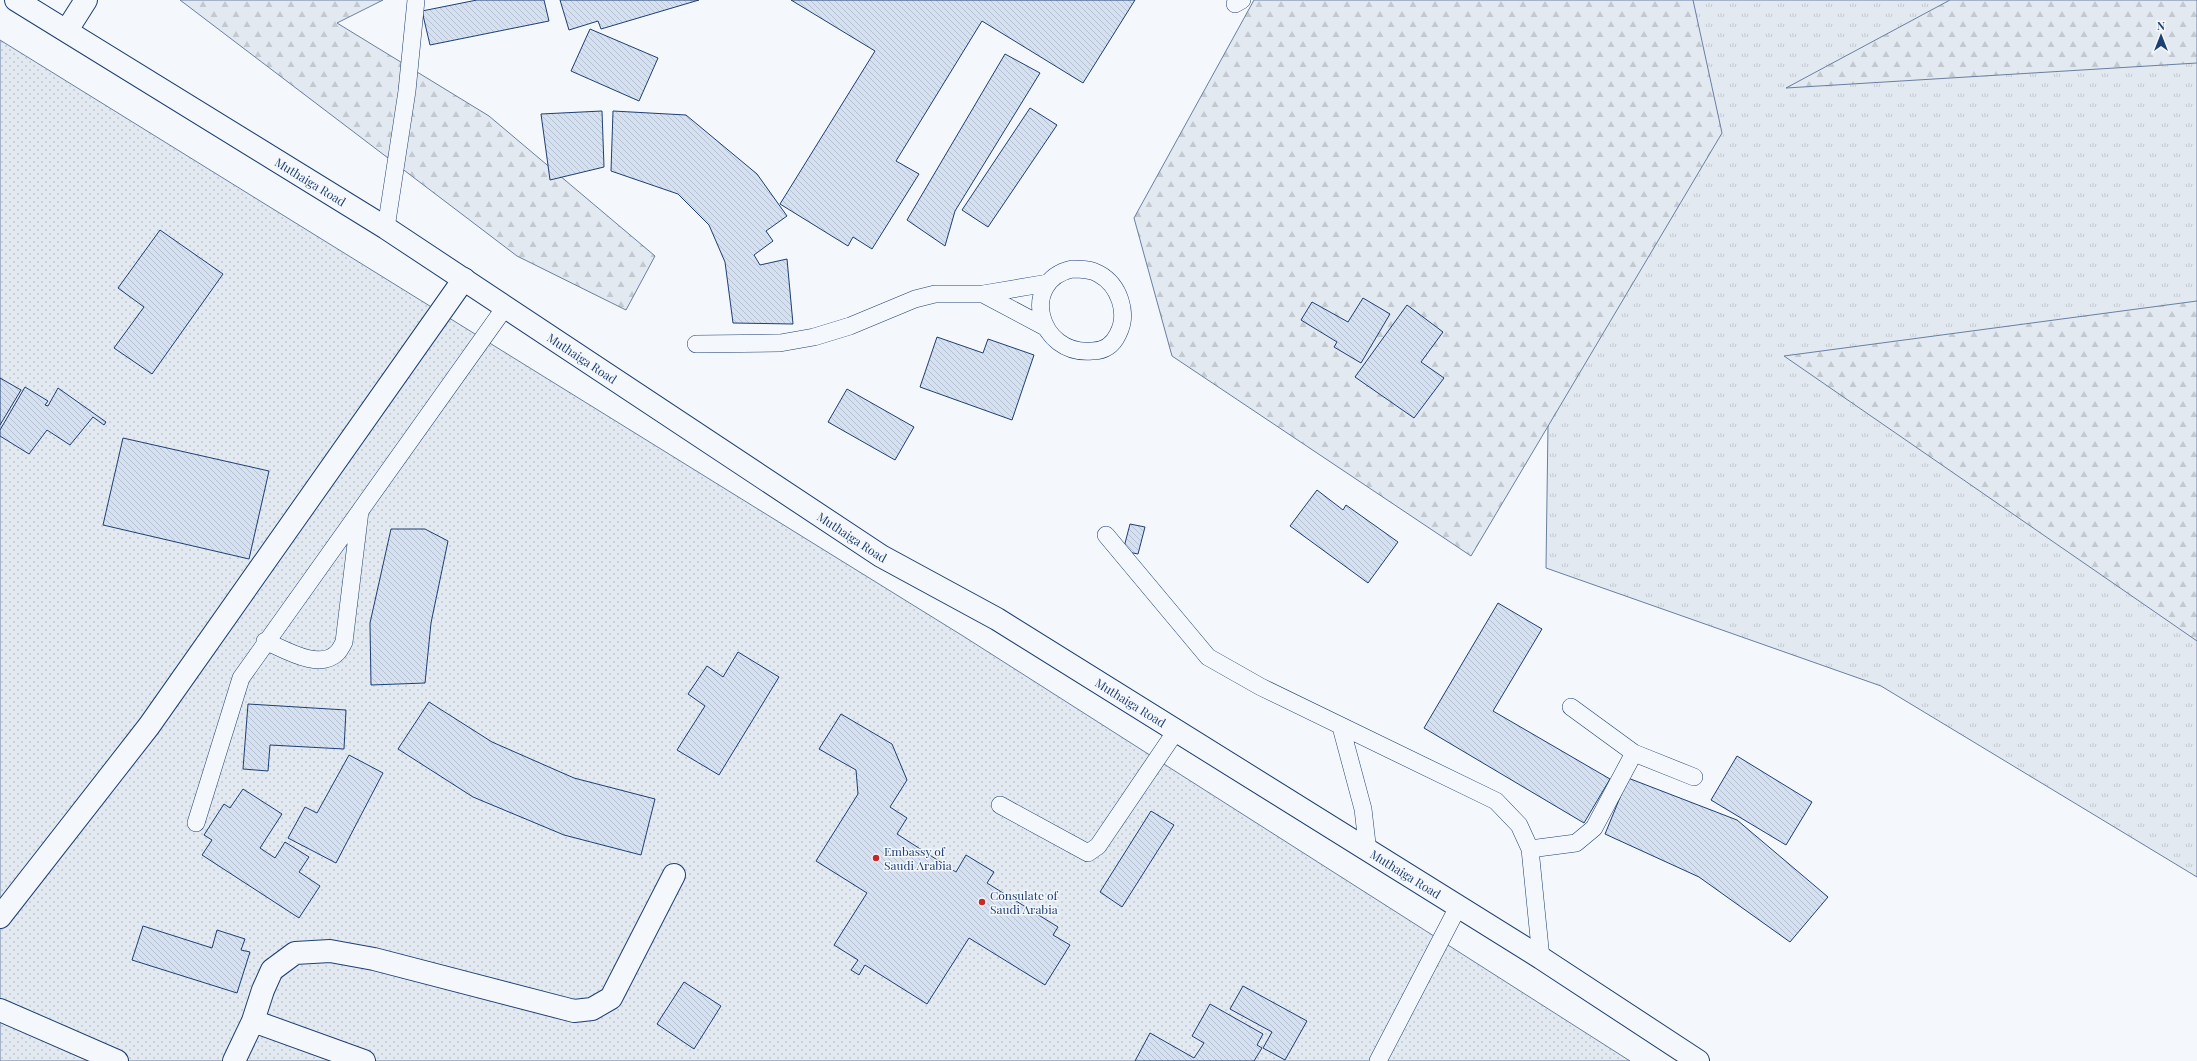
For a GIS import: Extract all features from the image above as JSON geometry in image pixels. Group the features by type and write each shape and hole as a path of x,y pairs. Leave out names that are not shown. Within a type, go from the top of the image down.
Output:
{"main road":[{"name":"Muthaiga Road","path":"16,0 67,30 386,228 506,306 881,556 997,619 1540,958 1696,1060"},
{"path":"67,30 86,0"},
{"path":"4,905 149,726 464,279"},
{"path":"234,1061 253,1021 272,970 295,953 330,951 374,959 574,1011 592,1010 611,998 674,875"},
{"path":"0,1010 117,1061"},
{"path":"253,1021 364,1061"}],"lane":[{"path":"386,228 407,91 416,0"},
{"path":"1072,269 1086,269 1099,274 1118,293 1123,320 1119,334 1112,345 1098,351 1082,352 1067,348 1054,340 1045,327 1040,312 1042,297 1048,283 1059,272 1072,269"},
{"path":"696,344 780,343 814,337 850,326 915,299 935,294 983,294 1048,283"},
{"path":"983,294 1045,327"},
{"path":"196,823 241,678 265,641 506,306"},
{"path":"265,641 312,659 327,659 337,653 344,642 361,508"},
{"path":"1106,534 1208,657 1261,687 1496,801 1519,825 1530,849 1540,958"},
{"path":"1571,707 1634,753 1694,777"},
{"path":"1341,727 1363,808 1368,852"},
{"path":"1000,805 1088,853 1098,846 1176,731"},
{"path":"1530,849 1576,843 1594,828 1634,753"},
{"path":"1378,1061 1458,907"}],"green space":[{"path":"180,0 383,0 337,23 489,116 655,256 626,310 517,256"},
{"path":"1254,0 1693,0 1722,133 1471,556 1172,356 1134,218"},
{"path":"1554,0 2197,0 2197,877 1881,686 1546,568"},
{"path":"1950,0 2197,0 2197,63 1786,88"},
{"path":"0,40 963,636 1630,1061 0,1061"},
{"path":"2197,301 2197,641 1784,356"}],"building":[{"path":"477,0 544,0 549,21 430,45 422,11"},
{"path":"560,0 699,0 601,29 598,21 569,30"},
{"path":"791,0 1135,0 1083,83 982,21 896,161 919,174 872,249 853,237 848,246 780,204 875,51"},
{"path":"590,29 658,58 639,101 571,71"},
{"path":"1005,54 1040,73 955,211 945,246 907,220"},
{"path":"1030,108 1057,125 988,227 962,210"},
{"path":"602,111 604,167 550,180 541,114"},
{"path":"613,111 686,115 757,174 787,216 766,231 773,241 754,255 760,265 787,259 793,324 733,323 725,262 709,225 678,194 611,171"},
{"path":"160,230 223,274 152,374 114,348 144,307 118,288"},
{"path":"1363,298 1390,314 1361,363 1334,347 1337,342 1301,320 1312,302 1348,322"},
{"path":"1407,305 1443,332 1421,362 1444,378 1414,418 1355,377"},
{"path":"937,337 983,353 988,339 1034,355 1012,420 920,387"},
{"path":"0,378 21,390 0,425"},
{"path":"25,387 48,401 45,405 48,406 58,388 106,422 104,425 93,417 70,445 47,430 29,454 0,436 0,430"},
{"path":"847,389 914,427 895,460 828,422"},
{"path":"123,438 269,471 249,559 103,525"},
{"path":"1317,490 1343,510 1346,505 1398,542 1368,583 1290,526"},
{"path":"1130,524 1145,527 1138,554 1123,551"},
{"path":"391,529 425,529 448,541 431,623 425,683 371,685 370,623"},
{"path":"1498,603 1542,629 1493,711 1610,779 1584,823 1424,728"},
{"path":"738,652 779,677 719,775 677,750 705,706 688,694 707,666 723,677"},
{"path":"429,702 492,742 574,778 655,799 641,855 564,835 473,797 398,749"},
{"path":"248,704 346,710 344,749 270,745 268,771 243,769"},
{"name":"Embassy of Saudi Arabia","path":"841,714 892,744 907,780 890,807 907,818 897,834 956,872 966,855 994,872 987,883 1058,927 1053,935 1070,945 1045,985 969,938 927,1004 865,965 859,975 851,970 858,960 834,945 867,893 816,861 858,794 856,770 819,749"},
{"path":"349,755 383,773 336,863 288,838 305,807 317,813"},
{"path":"1737,756 1812,802 1786,845 1711,800"},
{"path":"1628,778 1737,820 1828,897 1790,942 1699,877 1605,834"},
{"path":"243,789 282,814 260,848 275,858 285,842 309,857 299,872 320,886 299,918 202,855 212,840 204,835 224,804 230,808"},
{"path":"1151,811 1174,825 1122,907 1100,892"},
{"path":"143,926 212,948 217,930 245,939 241,950 250,952 237,993 132,960"},
{"path":"684,982 721,1006 694,1049 657,1024"},
{"path":"1243,986 1307,1021 1285,1060 1263,1048 1272,1032 1230,1009"},
{"path":"1210,1004 1263,1034 1257,1045 1262,1048 1254,1061 1135,1061 1150,1033 1194,1058 1204,1043 1192,1036"}],"place":[{"name":"Embassy of Saudi Arabia","path":"876,858"},
{"name":"Consulate of Saudi Arabia","path":"982,902"}]}
